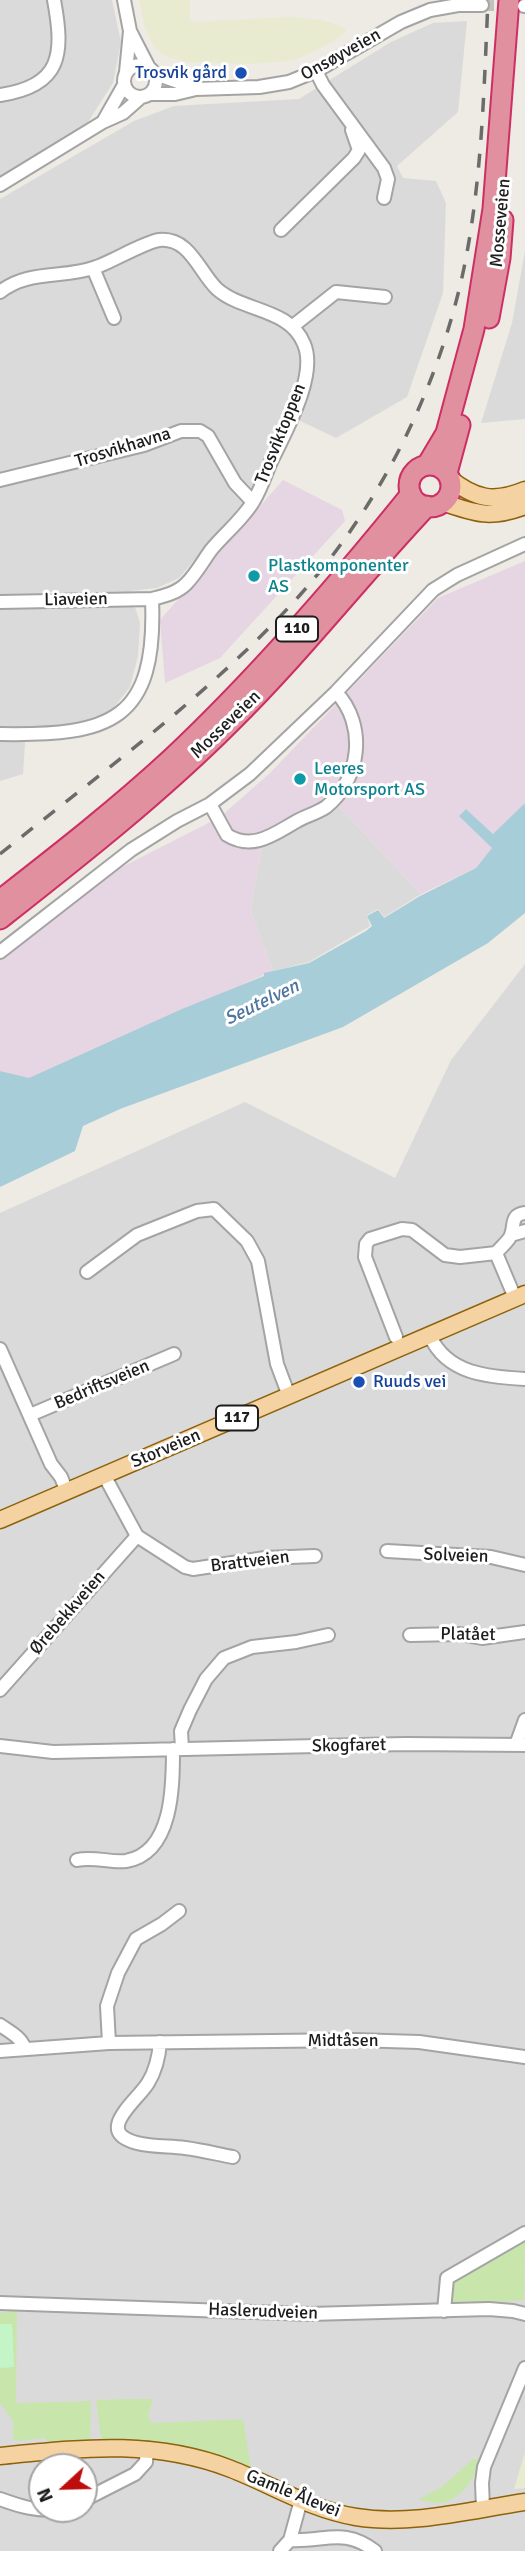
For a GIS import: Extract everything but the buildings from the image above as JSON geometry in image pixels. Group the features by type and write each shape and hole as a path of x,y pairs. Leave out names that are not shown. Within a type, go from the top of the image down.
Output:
{"highway":[{"name":"Mosseveien","path":"427,465 446,433 474,330 493,209 507,52 519,4"},
{"name":"Mosseveien","path":"448,475 486,334 500,258 511,64 507,52"},
{"path":"427,465 438,466 448,475"},
{"name":"110","path":"411,494 410,478 417,469 427,465"},
{"name":"110","path":"435,504 451,489 448,475"},
{"name":"Mosseveien","path":"0,900 113,810 221,709 311,614 411,494"},
{"path":"411,494 417,502 435,504"},
{"name":"Mosseveien","path":"0,919 132,813 230,723 300,650 385,551 435,504"}],"main road":[{"path":"448,475 474,495 490,498 525,490"},
{"path":"435,504 489,515 508,513 525,506"},
{"name":"Storveien","path":"0,1520 520,1296"},
{"name":"Gamle Ålevei","path":"0,2456 88,2447 147,2448 184,2454 221,2465 301,2500 353,2517 423,2517 525,2501"}],"street":[{"path":"0,95 33,87 45,79 55,62 60,44 54,0"},
{"path":"124,0 130,31 125,78 130,94 146,96"},
{"name":"Onsøyveien","path":"146,96 289,82 316,71 401,22 420,14 458,5 482,5"},
{"path":"0,185 103,122 123,113 156,85 130,31"},
{"path":"103,122 125,78 137,65 151,70"},
{"name":"Onsøyveien","path":"151,70 196,89"},
{"path":"316,71 323,85 384,168 388,179 384,198"},
{"path":"281,230 355,158 359,150 352,133 352,123"},
{"path":"0,292 12,283 51,273 93,268 159,240 178,244 195,257 217,288 232,299 293,326 336,292 385,297"},
{"path":"93,268 114,318"},
{"name":"Trosviktoppen","path":"152,599 169,595 185,585 253,502 302,393 308,357 304,342 293,326"},
{"name":"Trosvikhavna","path":"0,480 144,445 181,431 200,431 208,436 235,483 253,502"},
{"path":"0,953 131,850 210,804 250,774 336,692 433,590 457,575 525,544"},
{"path":"0,734 68,734 91,729 122,711 139,692 145,676 153,620 152,599"},
{"name":"Liaveien","path":"0,601 152,599"},
{"path":"210,804 227,835 245,841 270,838 326,806 348,782 356,750 350,711 336,692"},
{"path":"87,1272 137,1235 197,1211 214,1209 247,1241 258,1261 277,1364 289,1396"},
{"path":"396,1337 365,1257 366,1244 370,1239 402,1229 412,1230 445,1255 460,1257 496,1253 511,1235 513,1219 525,1213"},
{"path":"511,1235 525,1231"},
{"path":"496,1253 520,1296"},
{"path":"430,1336 440,1353 459,1367 493,1377 525,1379"},
{"path":"0,1349 51,1464 52,1481 62,1494"},
{"name":"Bedriftsveien","path":"30,1415 174,1354"},
{"name":"Brattveien","path":"104,1475 137,1536 185,1567 193,1569 265,1558 315,1556"},
{"name":"Ørebekkveien","path":"0,1690 137,1536"},
{"name":"Solveien","path":"387,1551 491,1557 525,1565"},
{"name":"Platået","path":"410,1634 460,1634 482,1638 525,1632"},
{"path":"77,1860 130,1860 148,1851 156,1843 169,1806 181,1731 206,1679 224,1658 252,1647 296,1642 328,1634"},
{"path":"521,1745 525,1720"},
{"name":"Skogfaret","path":"0,1746 53,1752 405,1744 521,1745"},
{"path":"109,2043 107,2006 118,1973 136,1939 179,1911"},
{"path":"0,2025 22,2042 24,2049"},
{"name":"Midtåsen","path":"0,2051 109,2043 355,2040 419,2042 525,2057"},
{"path":"160,2042 157,2064 146,2086 121,2116 117,2125 120,2133 125,2139 138,2144 186,2148 233,2157"},
{"path":"444,2311 447,2278 525,2233"},
{"name":"Haslerudveien","path":"0,2303 310,2314 489,2309 525,2314"},
{"path":"483,2508 484,2467 525,2368"},
{"path":"98,2493 135,2474 146,2462 147,2448"},
{"path":"0,2498 28,2508"},
{"path":"280,2551 290,2540 301,2500"},
{"path":"290,2540 311,2541 349,2536 376,2551"}],"shaded area":[{"path":"0,0 112,0 121,42 113,83 86,125 0,180"},
{"path":"467,21 458,112 397,166 403,178 436,181 446,203 443,293 407,397 336,438 288,415 264,479 179,578 157,588 130,591 140,623 138,656 130,687 111,711 70,725 26,726 23,774 0,781 0,199 134,121 174,106 299,99 391,42 433,23"},
{"path":"525,251 525,419 481,423 512,323"},
{"path":"283,480 342,510 345,521 220,658 165,683 160,620"},
{"path":"525,561 525,803 493,835 466,809 460,815 493,848 476,868 421,894 331,798 262,847 250,909 273,971 29,1079 0,1071 0,953 85,886 220,817 270,773 438,598"},
{"path":"331,798 421,894 384,917 378,909 367,915 370,926 309,962 273,971 250,909 262,847"},
{"path":"525,964 525,2551 0,2551 0,1213 245,1102 395,1178 451,1060"}],"green space":[{"path":"139,0 190,0 190,22 293,17 322,20 343,27 346,32 331,43 297,59 250,64 189,62 166,57 153,46 145,27"},
{"path":"525,2237 524,2300 448,2306 451,2281"},
{"path":"17,2310 16,2403 91,2401 90,2440 48,2442 45,2438 17,2441 13,2439 13,2421 0,2403 0,2368 14,2367 12,2324 0,2324 0,2313"},
{"path":"0,2324 12,2324 14,2367 0,2368"},
{"path":"153,2399 148,2416 152,2423 243,2419 251,2468 178,2447 101,2439 96,2400"},
{"path":"525,2452 525,2488 514,2489"},
{"path":"473,2459 480,2459 475,2474 457,2496 442,2503 418,2500 443,2486"}],"water":[{"name":"Seutelven","path":"525,803 525,913 488,943 343,1027 120,1109 83,1126 75,1151 0,1187 0,1071 29,1078 182,1009 264,976 264,973 309,963 366,931 372,926 367,916 378,910 384,918 420,896 476,868 492,848 459,816 466,809 493,834"}],"tunnel":[{"path":"482,5 513,5"}],"railway":[{"path":"0,854 155,730 266,631 329,560 381,483 403,442 439,356 464,268 475,202 488,0"}],"place":[{"name":"Trosvik gård","path":"241,73"},
{"name":"Plastkomponenter AS","path":"254,576"},
{"name":"Leeres Motorsport AS","path":"300,779"},
{"name":"Ruuds vei","path":"359,1382"}]}
